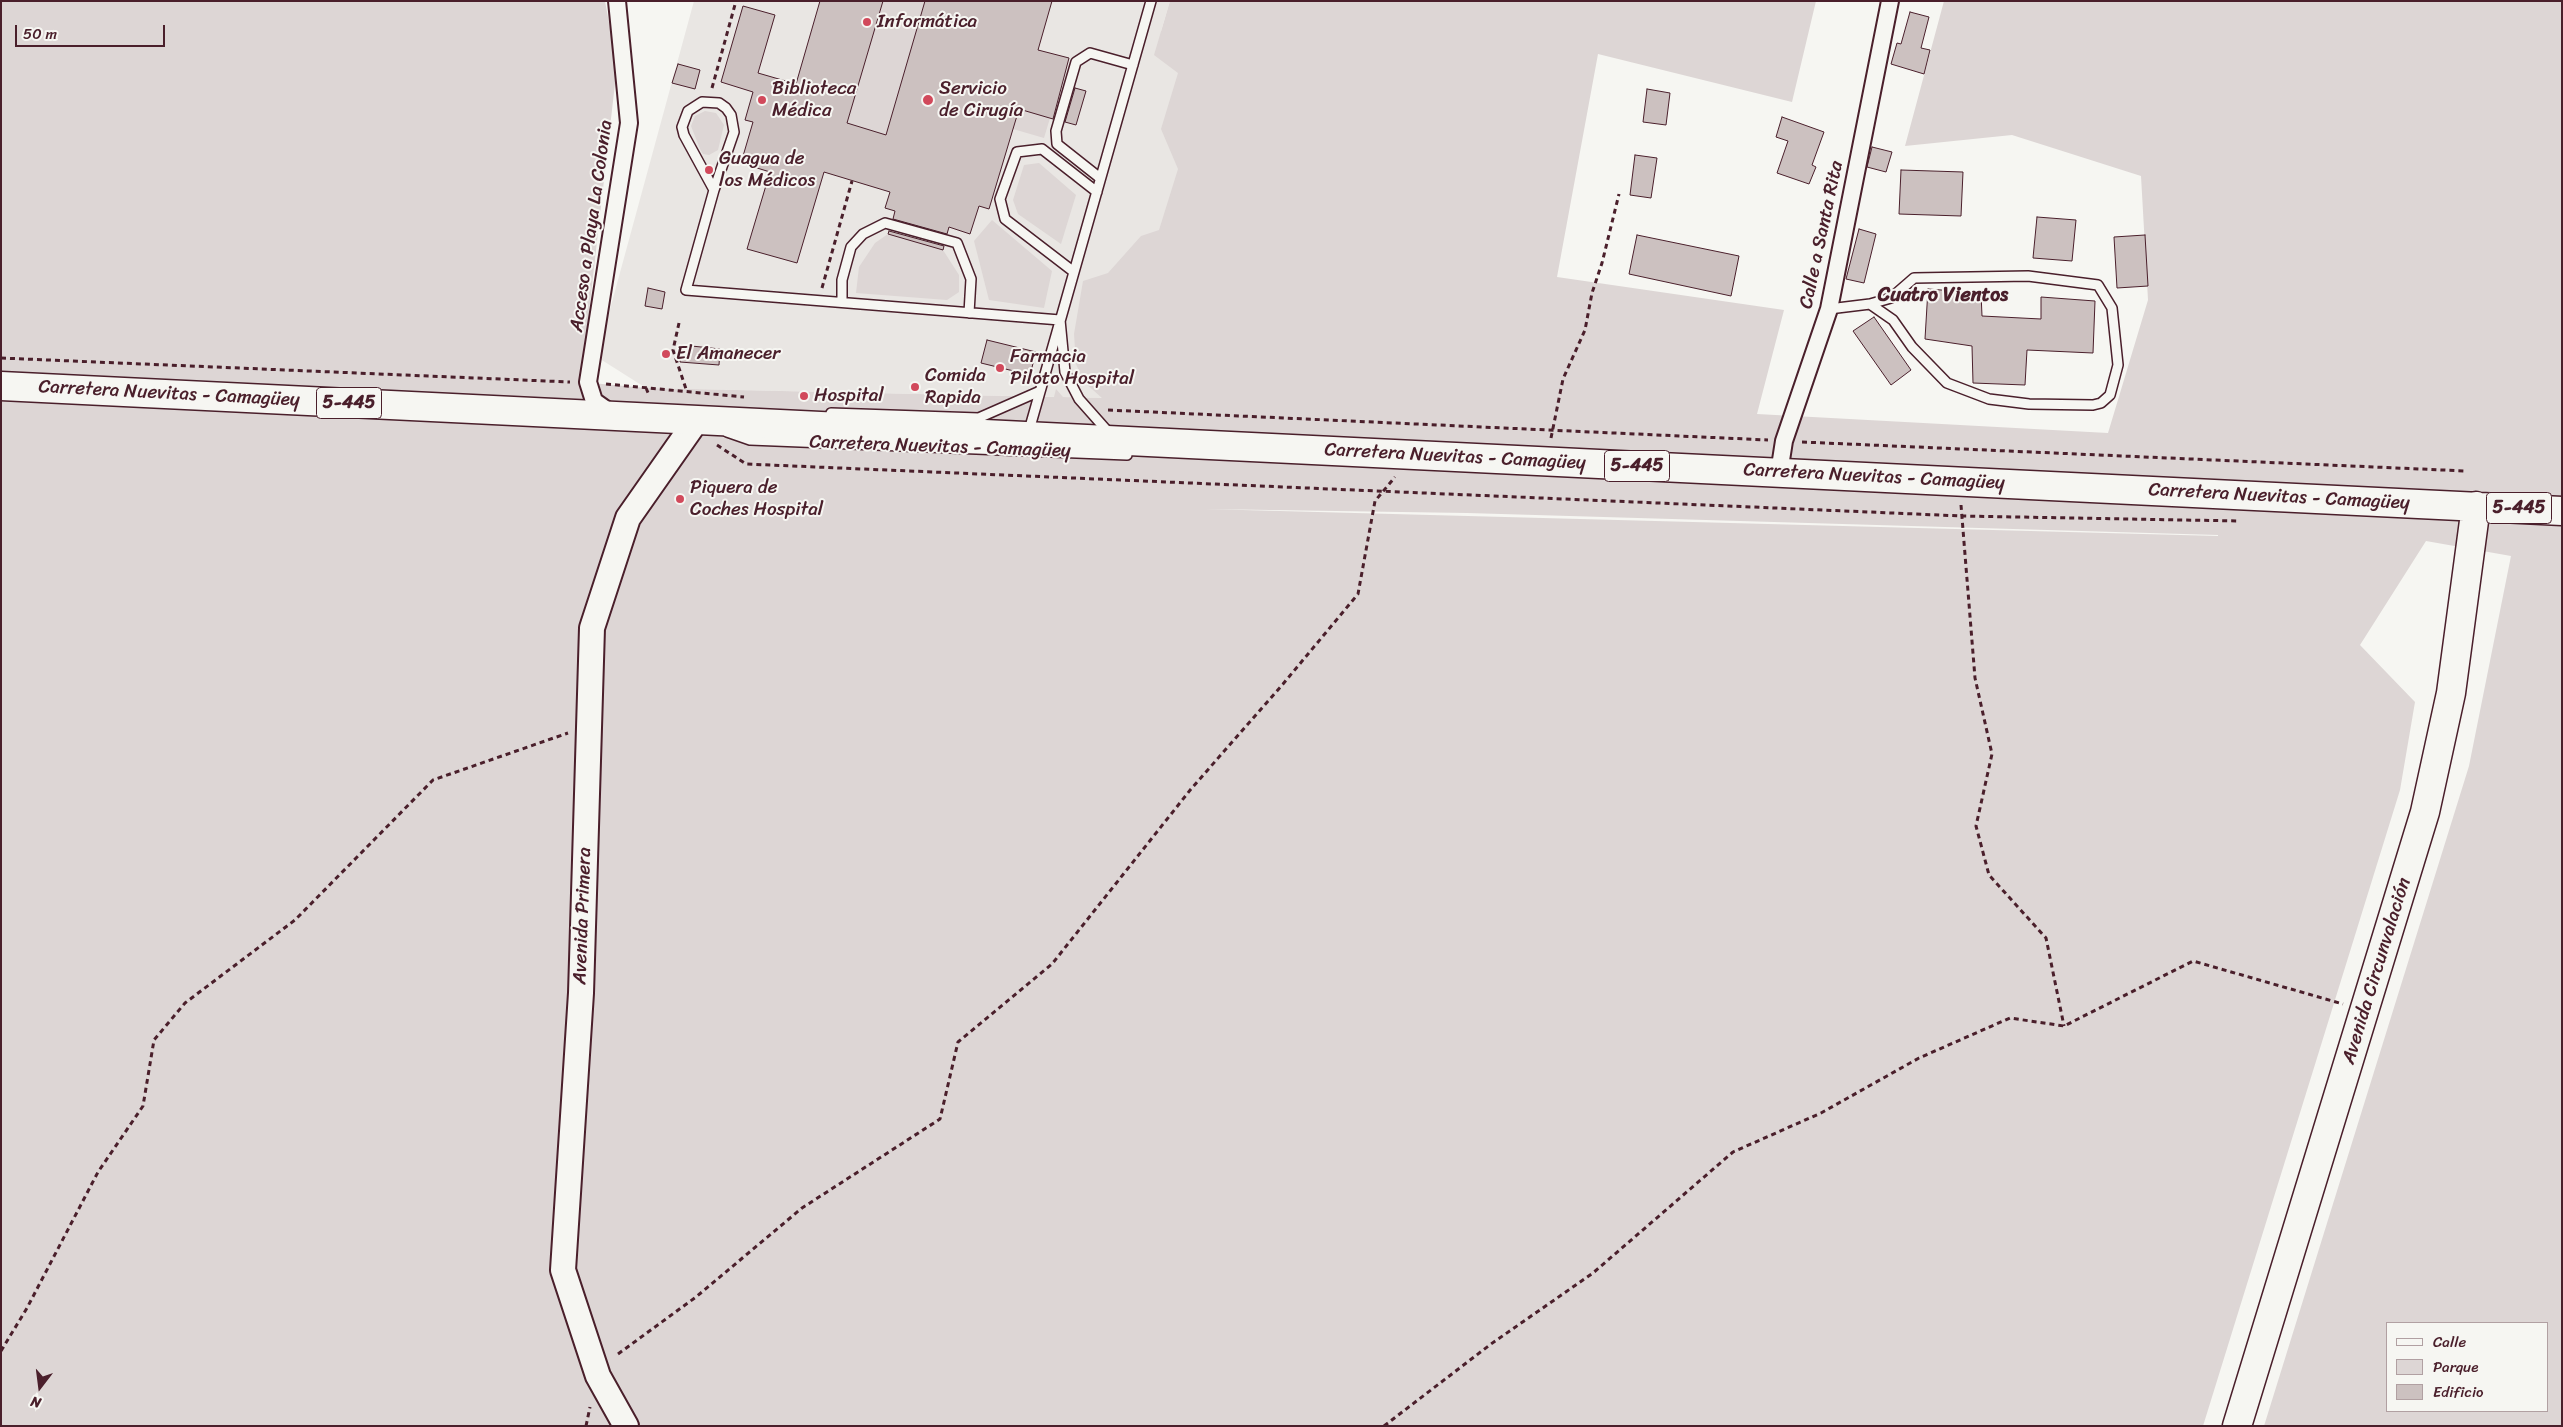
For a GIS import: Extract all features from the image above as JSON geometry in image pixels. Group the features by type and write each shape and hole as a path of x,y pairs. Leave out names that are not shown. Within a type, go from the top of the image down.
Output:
{"highway":[{"name":"Carretera Nuevitas - Camagüey","path":"1,386 614,416 691,429 944,433 2562,510"},
{"name":"Avenida Circunvalación","path":"2237,1426 2425,812 2451,693 2476,506"}],"main road":[{"name":"Avenida Primera","path":"626,1426 598,1376 563,1270 581,993 592,628 628,518 691,429"}],"street":[{"name":"Acceso a Playa La Colonia","path":"588,382 629,123 617,1"},
{"name":"Calle a Santa Rita","path":"1779,473 1784,441 1828,308 1890,1"},
{"path":"588,382 594,401 614,416"}],"lane":[{"path":"1027,437 1151,1"},
{"path":"1100,178 1057,144 1056,131 1076,62 1090,53 1133,65"},
{"path":"714,190 684,135 682,127 688,111 694,105 710,101 726,108 734,123 734,132 714,190 686,290 1060,320"},
{"path":"1074,272 1005,219 1000,199 1017,152 1042,149 1097,192"},
{"path":"842,302 842,280 851,247 863,234 885,223 957,243 971,279 969,313"},
{"path":"1828,308 1870,304 1891,298 1914,278 2028,276 2098,284 2112,308 2118,365 2110,394 2101,403 2093,405 2029,404 1989,399 1947,383 1912,347 1893,320 1870,304"},
{"path":"1060,320 1065,372 1079,399 1117,441"},
{"path":"944,433 1040,391"},
{"path":"691,429 748,412"},
{"path":"824,413 979,418"},
{"name":"Carretera Nuevitas - Camagüey","path":"691,429 750,440 1144,454 1186,445"}],"path":[{"path":"710,101 714,75 736,1"},
{"path":"818,301 852,181"},
{"path":"1550,462 1551,430 1562,379 1585,330 1592,293 1602,263 1619,194"},
{"path":"679,323 673,350 686,390 691,429 746,464 1962,516 2247,521"},
{"path":"1,358 588,382 745,397"},
{"path":"618,1354 696,1297 802,1208 940,1119 958,1042 1052,964 1191,789 1283,684 1358,594 1375,501 1413,456"},
{"path":"1959,482 1975,678 1992,754 1976,826 1989,875 2046,938 2064,1026"},
{"path":"1,1351 27,1308 98,1172 144,1106 154,1040 185,1003 295,920 433,780 570,732 570,742"},
{"path":"1384,1426 1491,1344 1593,1273 1732,1152 1821,1112 1919,1058 2010,1018 2064,1026 2193,961 2365,1010"},
{"path":"590,1404 595,1411"}],"shaded area":[{"path":"694,1 1170,1 1161,31 1360,90 1103,398 646,388 597,357"}],"green space":[{"path":"1,1 605,1 617,66 581,382 646,388 1054,397 1056,389 1063,397 1102,398 1084,382 1076,364 1074,334 1083,281 1108,273 1141,236 1159,230 1178,169 1161,129 1178,73 1154,55 1170,1 1816,1 1792,102 1598,54 1557,277 1784,310 1757,414 2108,433 2148,300 2141,176 2012,135 1905,146 1944,1 2562,1 2562,1426 2264,1426 2469,766 2511,556 2426,541 2360,645 2415,702 2400,790 2203,1426 1,1426","holes":["1205,509 1467,513 2218,535 2218,536"]},
{"path":"883,1 925,1 880,155 874,154 879,133 855,126 841,144"},
{"path":"1019,109 1050,118 1044,138 1013,129"},
{"path":"705,111 716,113 724,125 718,150 709,155 703,154 691,126 695,116"},
{"path":"1039,163 1076,195 1061,244 1018,214 1013,200 1024,165"},
{"path":"992,220 1052,271 1044,308 989,300 974,241"},
{"path":"888,234 943,250 959,275 959,292 947,300 856,293 859,267 875,243"}],"building":[{"path":"820,1 883,1 847,123 886,135 925,1 1052,1 1038,50 1069,58 1053,119 1019,109 989,209 979,206 970,234 949,227 947,234 893,219 895,211 885,208 890,192 824,172 797,263 747,249 770,172 741,163 753,122 745,120 753,92 721,82 743,6 775,15 758,73 796,84"},
{"path":"1910,12 1929,17 1921,48 1930,50 1924,74 1891,64 1897,43 1901,44"},
{"path":"678,64 700,70 695,89 672,83"},
{"path":"1075,88 1086,91 1076,125 1065,122"},
{"path":"1647,89 1670,93 1666,125 1643,122"},
{"path":"1782,117 1824,132 1812,165 1816,167 1809,184 1777,173 1788,141 1776,137"},
{"path":"1872,147 1892,152 1886,172 1867,167"},
{"path":"1635,155 1657,158 1651,198 1630,195"},
{"path":"1901,170 1963,172 1961,216 1899,214"},
{"path":"2037,217 2076,220 2072,261 2033,258"},
{"path":"1859,229 1876,234 1864,283 1846,279"},
{"path":"889,231 944,246 943,250 888,234"},
{"path":"1637,235 1739,256 1731,296 1629,274"},
{"path":"2145,235 2148,286 2117,288 2114,237"},
{"path":"648,288 665,292 662,309 645,306"},
{"path":"1928,289 1981,293 1982,316 2041,319 2041,297 2095,301 2093,353 2027,350 2025,385 1973,383 1972,346 1925,339"},
{"path":"1874,317 1911,370 1891,385 1853,331"},
{"path":"987,340 1036,352 1030,375 981,363"},
{"path":"682,345 720,349 719,365 680,362"}],"place":[{"name":"Informática","path":"867,22"},
{"name":"Biblioteca Médica","path":"762,100"},
{"name":"Servicio de Cirugía","path":"928,100"},
{"name":"Guagua de los Médicos","path":"709,170"},
{"name":"El Amanecer","path":"666,354"},
{"name":"Farmacia Piloto Hospital","path":"1000,368"},
{"name":"Comida Rapida","path":"915,387"},
{"name":"Hospital","path":"804,396"},
{"name":"Piquera de Coches Hospital","path":"680,499"}],"district":[{"name":"Cuatro Vientos","path":"1943,296"}]}
